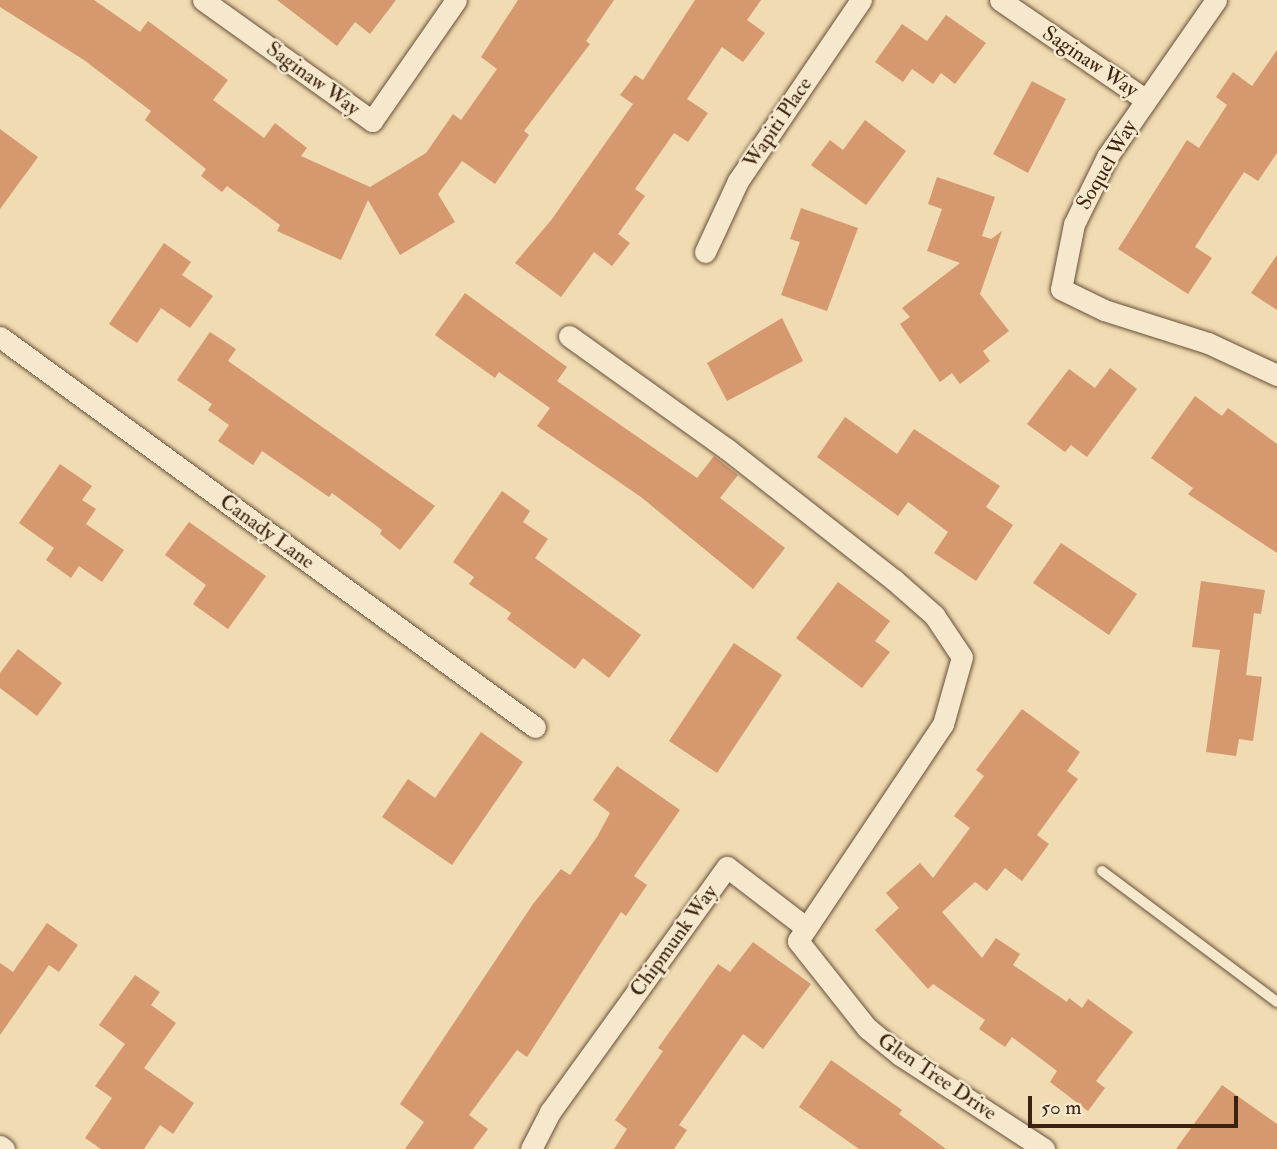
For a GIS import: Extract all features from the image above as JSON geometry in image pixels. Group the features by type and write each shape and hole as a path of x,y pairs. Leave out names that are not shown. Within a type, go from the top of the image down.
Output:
{"street":[{"name":"Saginaw Way","path":"203,0 372,121 456,0"},
{"name":"Wapiti Place","path":"705,252 738,181 861,0"},
{"name":"Saginaw Way","path":"1000,0 1146,100"},
{"name":"Soquel Way","path":"1216,0 1146,100 1087,193 1066,253 1061,289 1104,310 1209,343 1277,375"},
{"path":"569,336 727,449 893,579 934,615 962,656 943,724 804,926"},
{"name":"Canady Lane","path":"0,337 535,727"},
{"name":"Chipmunk Way","path":"531,1149 551,1112 727,867 804,926"},
{"name":"Glen Tree Drive","path":"804,926 798,941 867,1028 900,1055 1040,1148"}],"lane":[{"path":"1102,871 1277,1002"}],"building":[{"path":"0,0 94,0 140,32 148,21 228,80 213,100 264,138 275,123 307,148 301,156 370,187 426,153 453,114 461,120 497,69 481,57 518,0 614,0 586,41 590,44 524,131 529,135 495,184 462,161 438,194 455,222 400,255 368,200 341,260 277,231 280,225 227,186 222,192 201,176 206,169 145,120 151,111 84,60 0,7"},
{"path":"277,0 396,0 370,34 355,22 337,46"},
{"path":"695,0 761,0 747,20 765,33 743,62 722,47 687,99 708,113 688,142 674,133 635,189 645,196 618,234 630,243 612,266 594,252 561,297 515,263 552,219 633,104 620,95 635,75 643,80"},
{"path":"946,15 986,43 955,84 941,73 933,84 912,69 903,82 875,62 902,24 927,41"},
{"path":"1277,50 1277,153 1258,181 1244,172 1195,247 1212,258 1188,294 1118,249 1187,140 1199,148 1227,105 1216,97 1233,72 1252,86"},
{"path":"1032,81 1066,99 1028,173 993,154"},
{"path":"865,120 906,151 866,205 811,165 830,140 843,150"},
{"path":"0,129 38,157 0,209"},
{"path":"937,177 995,197 982,236 991,239 1002,231 980,294 1009,331 983,351 990,361 960,384 952,373 940,382 900,324 910,317 902,308 960,263 927,251 942,209 928,204"},
{"path":"801,208 858,228 827,311 781,295 800,242 790,239"},
{"path":"164,243 191,262 182,275 213,296 190,328 161,308 137,343 109,324"},
{"path":"1277,255 1277,310 1251,293"},
{"path":"465,293 567,367 557,381 697,478 714,456 738,475 720,498 785,548 753,589 641,497 537,426 550,408 499,372 495,378 435,335"},
{"path":"782,318 803,361 727,401 707,363"},
{"path":"210,332 236,349 228,361 435,506 400,550 380,534 382,530 332,493 329,497 262,451 253,465 218,441 229,425 208,410 212,404 177,380"},
{"path":"1110,368 1137,389 1087,457 1071,445 1065,452 1027,424 1069,369 1095,388"},
{"path":"1195,396 1222,416 1228,408 1277,444 1277,553 1188,494 1193,488 1151,458"},
{"path":"845,417 897,454 914,429 1000,486 986,507 1013,525 976,581 934,553 948,532 908,502 898,516 817,457"},
{"path":"60,464 92,486 82,500 96,509 86,524 124,550 102,582 79,566 71,578 46,560 54,548 19,523"},
{"path":"502,491 530,511 523,522 548,539 535,558 641,635 609,678 583,658 575,669 507,619 511,613 469,584 474,577 453,562"},
{"path":"189,522 266,576 228,629 193,604 206,585 165,555"},
{"path":"1061,543 1137,594 1109,635 1033,583"},
{"path":"1201,581 1265,590 1261,614 1254,613 1246,675 1262,677 1253,741 1239,739 1236,756 1206,752 1220,650 1192,647"},
{"path":"838,582 890,621 875,641 890,652 862,688 796,638"},
{"path":"734,643 782,675 717,773 669,741"},
{"path":"18,649 62,683 37,716 0,688 0,673"},
{"path":"1022,709 1080,752 1067,771 1078,779 1037,835 1049,844 1022,881 1005,868 987,891 975,882 942,912 982,958 996,938 1020,954 1013,965 1067,1002 1069,998 1082,1008 1088,999 1133,1032 1096,1081 1105,1088 1088,1111 1050,1082 1057,1071 1012,1037 1005,1047 979,1029 985,1020 933,984 928,989 875,930 899,908 886,893 920,863 933,878 970,828 954,816 984,776 976,770"},
{"path":"481,732 523,762 452,865 382,817 408,779 435,798"},
{"path":"617,766 680,810 634,876 647,885 626,916 621,912 527,1057 517,1050 469,1115 488,1129 473,1149 405,1149 424,1122 400,1104 533,904 561,869 570,875 597,837 610,813 593,800"},
{"path":"47,923 78,945 59,972 49,965 0,1035 0,963 13,972"},
{"path":"753,942 811,984 763,1049 743,1034 679,1125 687,1130 674,1149 614,1149 627,1129 615,1120 663,1051 658,1048 718,964 730,972"},
{"path":"135,975 160,992 151,1005 176,1023 144,1068 194,1103 173,1134 160,1125 144,1149 101,1149 85,1138 112,1098 95,1086 125,1044 99,1025"},
{"path":"831,1060 902,1110 899,1114 946,1149 859,1149 799,1107"},
{"path":"1222,1085 1277,1124 1277,1149 1176,1149"}]}
